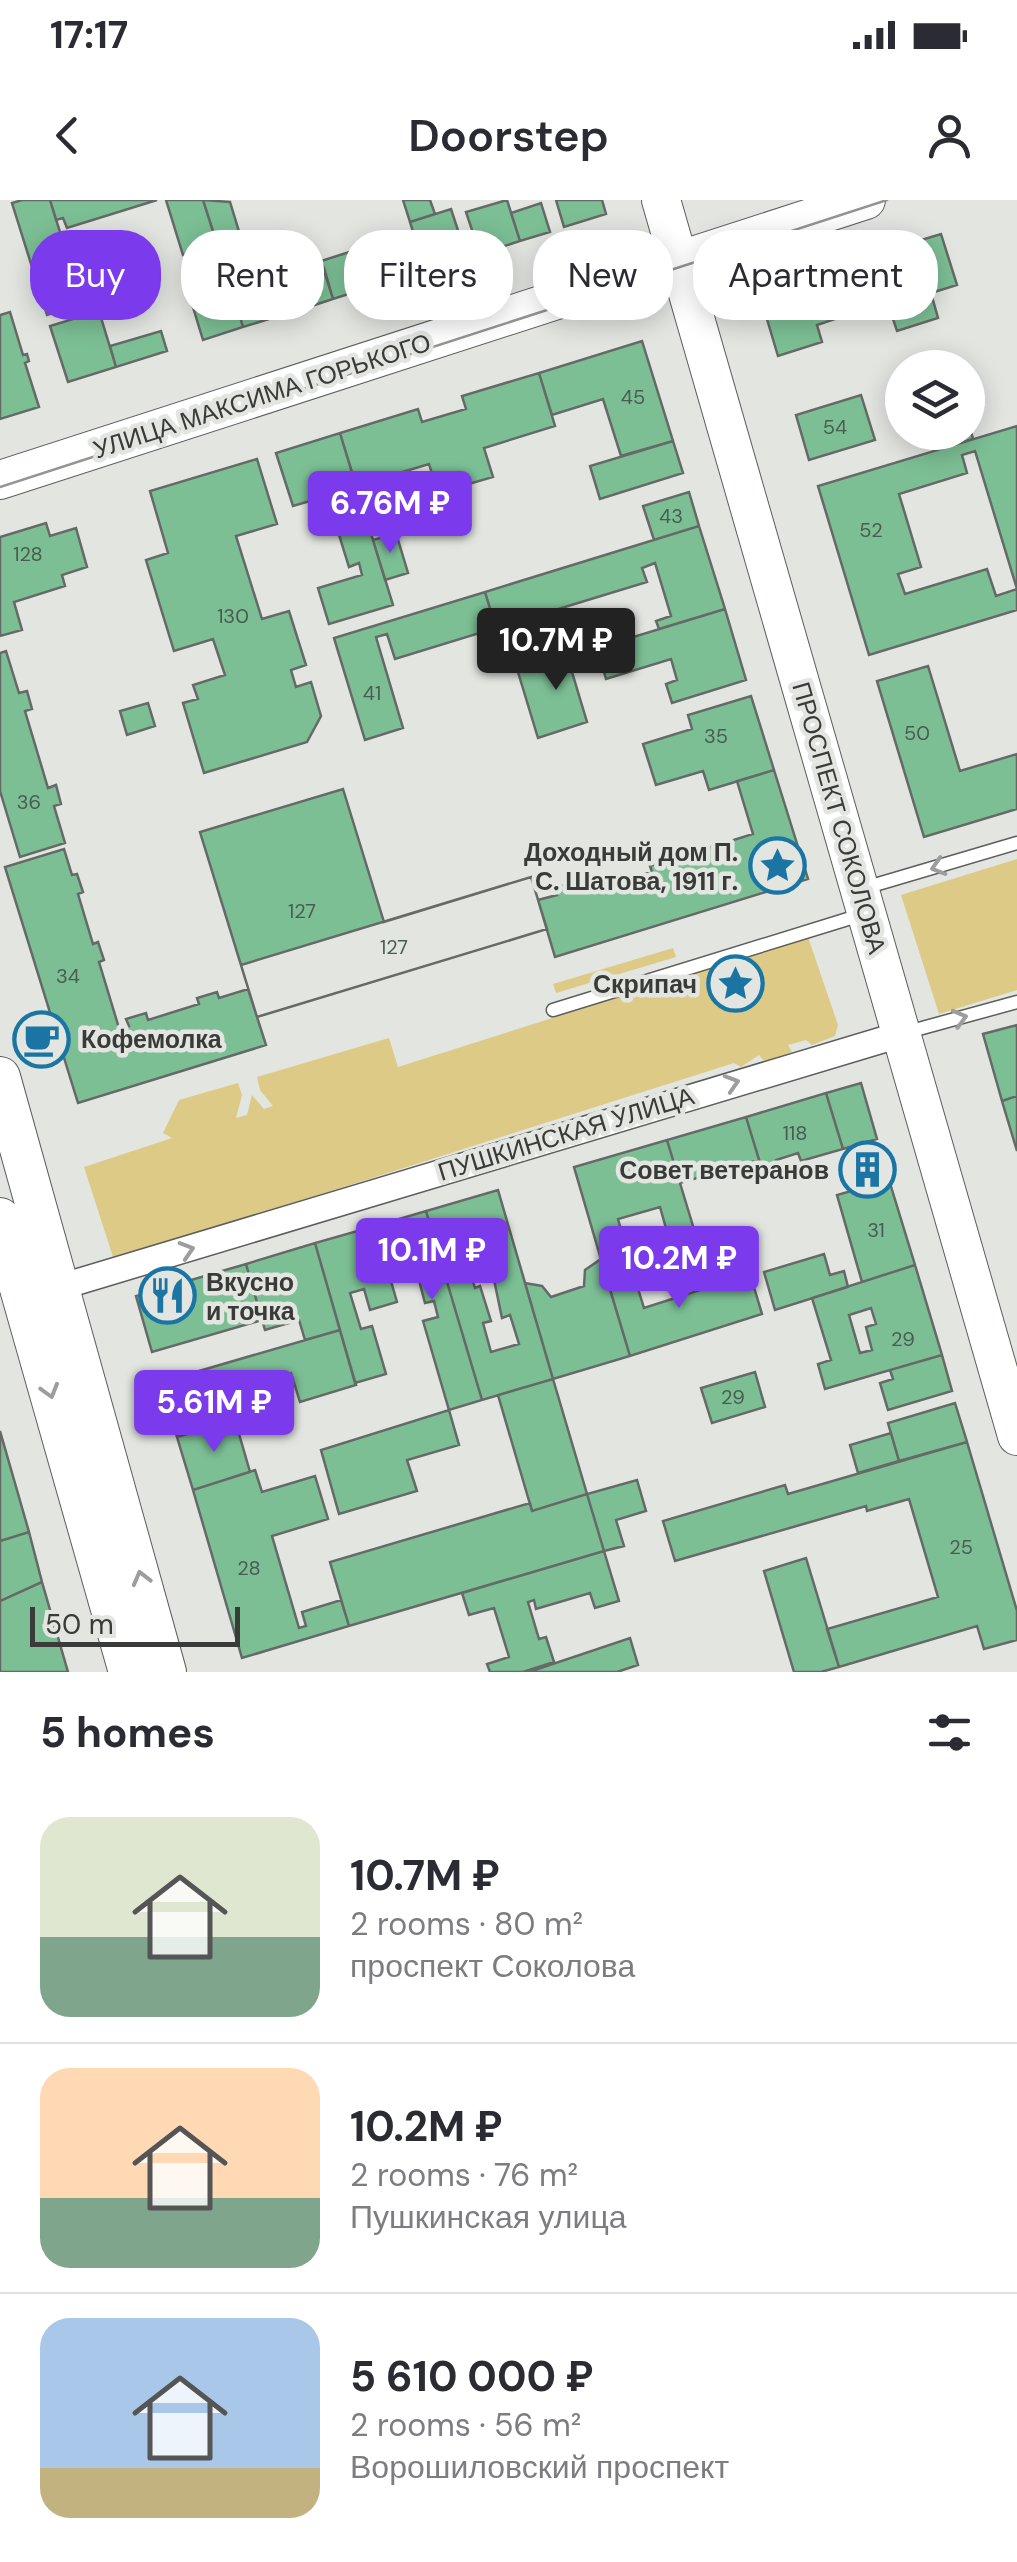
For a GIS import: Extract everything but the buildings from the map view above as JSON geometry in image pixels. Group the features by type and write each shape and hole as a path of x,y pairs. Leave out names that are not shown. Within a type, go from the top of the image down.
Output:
{"main road":[{"name":"ПРОСПЕКТ СОКОЛОВА","path":"661,200 1017,1436"},
{"name":"УЛИЦА МАКСИМА ГОРЬКОГО","path":"0,480 866,200"},
{"path":"0,1077 28,1296 129,1672"},
{"path":"0,1218 166,1672"}],"street":[{"name":"ПУШКИНСКАЯ УЛИЦА","path":"28,1296 902,1034"}],"lane":[{"path":"552,1010 863,902 1017,843"},
{"path":"902,1034 1017,1002"}],"shaded area":[{"path":"1017,859 1017,990 939,1014 901,895"},
{"path":"808,937 838,1025 835,1036 812,1045 806,1040 788,1045 792,1052 765,1062 759,1055 741,1067 734,1063 114,1260 84,1167 172,1138 163,1133 179,1100 238,1083 242,1095 236,1118 247,1115 252,1095 264,1109 273,1106 260,1090 257,1077 389,1038 398,1067"},
{"path":"673,948 676,957 556,993 553,984"}],"tram line":[{"path":"0,487 887,200"}],"place":[{"name":"Доходный дом П. С. Шатова, 1911 г.","path":"777,866"},
{"name":"Скрипач","path":"736,984"},
{"name":"Кофемолка","path":"42,1039"},
{"name":"Совет ветеранов","path":"868,1170"},
{"name":"Вкусно и точка","path":"167,1296"}]}
